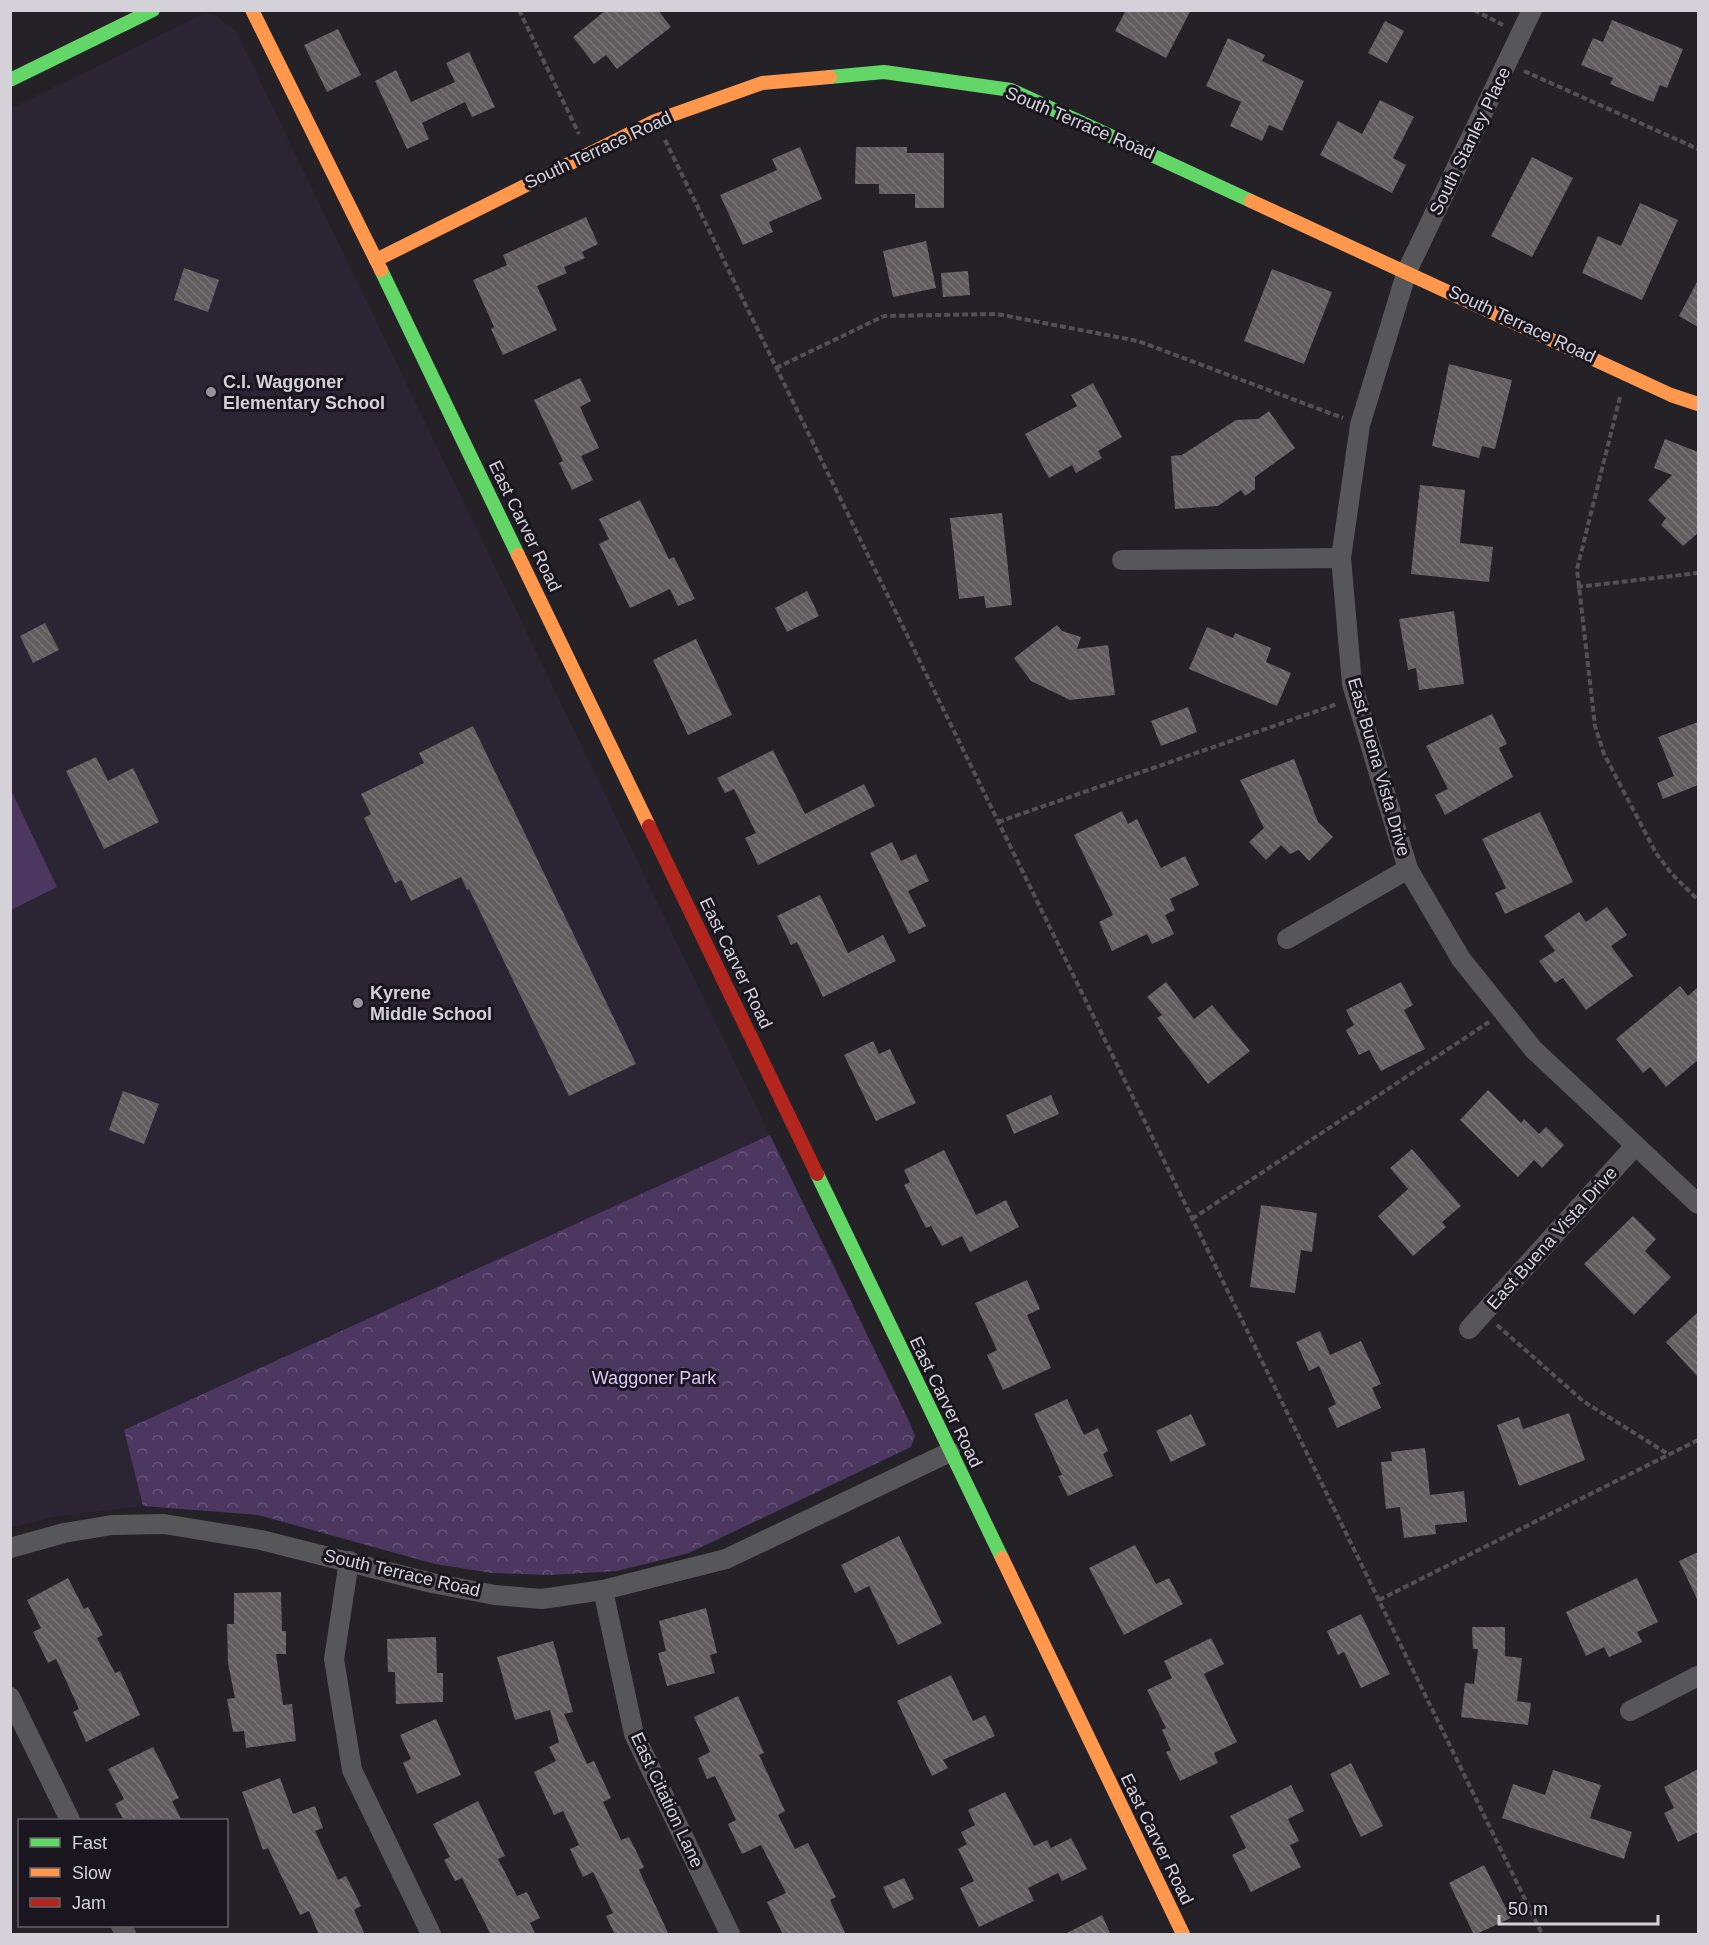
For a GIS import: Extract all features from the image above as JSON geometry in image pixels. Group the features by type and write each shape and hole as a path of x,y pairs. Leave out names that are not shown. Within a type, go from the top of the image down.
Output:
{"street":[{"path":"10,80 153,10"},
{"name":"East Carver Road","path":"252,10 260,21 376,260 1183,1935"},
{"name":"South Stanley Place","path":"1407,271 1532,10"},
{"name":"South Terrace Road","path":"376,260 655,121 762,83 884,72 1011,90 1407,271 1671,395 1698,404"},
{"name":"East Buena Vista Drive","path":"1407,271 1360,425 1341,558 1352,684 1408,869 1461,959 1533,1049 1634,1147 1698,1204"},
{"path":"1122,560 1341,558"},
{"name":"East Buena Vista Drive","path":"1287,939 1408,869"},
{"name":"East Buena Vista Drive","path":"1469,1329 1634,1147"},
{"name":"South Terrace Road","path":"10,1548 93,1528 164,1524 261,1540 432,1583 495,1595 542,1599 603,1590 726,1559 950,1452"},
{"path":"349,1561 334,1659 352,1770 431,1935"},
{"name":"East Citation Lane","path":"603,1590 634,1734 730,1935"},
{"path":"1630,1711 1698,1676"},
{"path":"10,1697 69,1819"}],"path":[{"path":"519,10 588,153"},
{"path":"1474,10 1521,34"},
{"path":"1507,63 1698,149"},
{"path":"655,121 1542,1935"},
{"path":"776,368 884,316 997,314 1138,341 1360,425"},
{"path":"1626,374 1577,569 1577,587 1594,726 1604,754 1656,853 1671,873 1698,900"},
{"path":"1577,587 1698,573"},
{"path":"998,822 1331,705 1356,700"},
{"path":"1192,1219 1504,1013"},
{"path":"1485,1312 1512,1340 1584,1401 1668,1454"},
{"path":"1379,1600 1698,1440"}],"shaded area":[{"path":"205,13 215,15 236,31 770,1135 124,1430 143,1506 53,1517 11,1528 11,108"}],"green space":[{"path":"11,790 57,887 10,910"},
{"name":"Waggoner Park","path":"770,1135 908,1419 915,1436 911,1447 689,1553 617,1571 551,1575 492,1573 435,1564 258,1515 143,1506 124,1430"}],"building":[{"path":"606,10 658,10 671,27 617,69 606,55 594,64 573,37"},
{"path":"1126,10 1191,10 1166,58 1115,31"},
{"path":"1612,20 1683,49 1667,88 1660,85 1653,102 1610,84 1613,78 1581,65 1593,38 1603,42"},
{"path":"1385,21 1404,31 1387,63 1368,53"},
{"path":"338,29 361,75 327,92 304,45"},
{"path":"1228,38 1265,55 1262,61 1304,81 1282,131 1269,125 1262,141 1230,126 1241,102 1206,86"},
{"path":"469,52 495,107 472,117 465,102 422,123 429,139 407,149 375,81 396,70 411,102 455,82 446,63"},
{"path":"1380,100 1414,117 1393,158 1406,165 1392,193 1320,155 1338,121 1362,134"},
{"path":"800,147 822,199 769,222 773,232 743,245 720,195 777,170 772,159"},
{"path":"856,147 907,147 907,153 944,153 944,208 915,208 915,194 879,194 879,184 855,184"},
{"path":"1532,157 1573,178 1532,257 1491,236"},
{"path":"1640,203 1678,220 1642,300 1582,273 1598,236 1621,246"},
{"path":"586,217 598,244 582,252 585,258 564,267 567,273 537,286 557,330 503,355 491,329 494,327 473,280 507,265 503,255"},
{"path":"926,241 936,288 893,297 883,251"},
{"path":"184,268 219,280 208,312 174,300"},
{"path":"1272,269 1332,292 1304,364 1244,341"},
{"path":"968,271 970,295 943,297 941,273"},
{"path":"1698,280 1698,327 1679,316"},
{"path":"1449,364 1512,380 1495,449 1482,446 1479,458 1432,446"},
{"path":"580,378 591,401 580,407 599,448 581,456 593,480 572,490 559,463 563,461 534,400"},
{"path":"1093,383 1122,437 1098,451 1102,458 1076,473 1072,465 1049,478 1025,434 1077,406 1071,395"},
{"path":"1269,411 1295,448 1255,477 1255,489 1245,496 1241,490 1218,506 1175,509 1171,456 1182,455 1236,420 1258,419"},
{"path":"1665,439 1698,452 1698,533 1683,546 1661,525 1666,518 1648,500 1672,475 1654,468"},
{"path":"1420,485 1465,490 1460,543 1493,547 1489,582 1411,574"},
{"path":"640,500 669,559 674,557 695,599 678,606 670,589 630,608 599,544 609,539 599,519"},
{"path":"1002,513 1012,605 986,608 984,596 959,599 950,518"},
{"path":"807,591 819,616 787,632 775,608"},
{"path":"1454,611 1464,684 1419,690 1416,668 1408,670 1399,619"},
{"path":"45,623 59,650 33,663 20,636"},
{"path":"1057,625 1062,631 1081,637 1077,649 1108,645 1115,695 1070,700 1031,681 1014,658"},
{"path":"1207,627 1233,638 1235,633 1271,648 1266,662 1291,673 1277,706 1189,669"},
{"path":"696,639 732,715 688,735 653,660"},
{"path":"1188,707 1197,732 1161,746 1151,721"},
{"path":"1492,714 1507,744 1499,748 1513,777 1445,815 1435,795 1448,789 1426,746"},
{"path":"1698,722 1698,785 1663,799 1657,783 1674,776 1658,737"},
{"path":"473,726 636,1064 569,1096 469,889 467,890 461,877 411,901 401,880 395,883 364,818 371,814 361,794 424,763 419,753"},
{"path":"773,750 805,814 864,784 875,806 758,865 745,838 756,833 734,789 725,793 717,778"},
{"path":"96,757 108,781 133,768 159,822 104,849 66,771"},
{"path":"1294,759 1318,822 1333,837 1309,861 1299,850 1290,854 1281,845 1266,860 1249,842 1264,828 1240,780"},
{"path":"1122,811 1128,824 1137,819 1161,868 1185,856 1199,885 1170,899 1175,910 1165,915 1174,934 1152,944 1147,934 1112,951 1099,922 1113,915 1074,835"},
{"path":"1540,812 1573,882 1505,914 1495,893 1506,888 1482,839"},
{"path":"892,842 901,861 916,854 929,881 908,891 926,926 909,934 870,853"},
{"path":"820,895 848,953 883,935 896,961 823,997 797,942 791,945 777,916"},
{"path":"1607,907 1627,935 1611,946 1633,976 1586,1010 1563,978 1555,983 1539,961 1555,951 1544,936 1579,912 1586,922"},
{"path":"1166,982 1194,1019 1212,1005 1250,1051 1208,1084 1157,1018 1162,1015 1147,997"},
{"path":"1401,982 1413,1005 1404,1010 1425,1049 1381,1071 1369,1050 1359,1055 1346,1030 1354,1025 1346,1010"},
{"path":"1680,986 1688,996 1698,987 1698,1060 1666,1087 1650,1067 1643,1073 1616,1039"},
{"path":"873,1041 879,1054 890,1049 916,1103 876,1121 844,1055"},
{"path":"1488,1090 1521,1123 1524,1119 1539,1134 1546,1127 1564,1145 1542,1168 1534,1160 1518,1177 1460,1120"},
{"path":"123,1091 159,1104 144,1144 109,1130"},
{"path":"1051,1095 1059,1114 1014,1134 1006,1115"},
{"path":"1412,1149 1461,1206 1442,1222 1446,1227 1413,1256 1378,1216 1408,1189 1390,1168"},
{"path":"944,1150 976,1215 1006,1200 1019,1227 970,1252 962,1236 942,1246 931,1226 926,1228 904,1185 910,1182 904,1170"},
{"path":"1261,1205 1317,1213 1312,1252 1301,1250 1295,1293 1250,1287"},
{"path":"1633,1216 1656,1239 1645,1251 1671,1277 1634,1315 1584,1264"},
{"path":"1027,1280 1040,1309 1027,1315 1051,1368 1003,1390 987,1355 997,1350 975,1303"},
{"path":"1698,1312 1698,1377 1666,1342"},
{"path":"1320,1331 1330,1355 1361,1341 1381,1384 1372,1388 1381,1408 1337,1428 1328,1408 1336,1404 1319,1366 1309,1371 1296,1342"},
{"path":"1067,1399 1084,1435 1098,1428 1108,1451 1103,1454 1113,1476 1068,1496 1058,1476 1062,1475 1034,1414"},
{"path":"1569,1413 1585,1460 1519,1486 1497,1425 1519,1417 1523,1429"},
{"path":"1191,1414 1206,1445 1171,1462 1156,1431"},
{"path":"1425,1448 1430,1495 1464,1491 1467,1522 1435,1525 1436,1534 1404,1538 1400,1507 1386,1509 1381,1462 1392,1461 1391,1452"},
{"path":"899,1536 942,1623 898,1645 869,1586 855,1593 841,1565"},
{"path":"1135,1545 1156,1584 1169,1578 1183,1604 1124,1635 1089,1568"},
{"path":"1698,1552 1698,1601 1679,1561"},
{"path":"68,1578 84,1609 88,1607 103,1635 97,1638 115,1673 120,1671 140,1715 86,1742 73,1712 79,1709 56,1659 48,1663 33,1632 41,1628 27,1600"},
{"path":"1637,1578 1658,1622 1637,1632 1642,1642 1609,1657 1604,1647 1586,1656 1566,1612"},
{"path":"281,1592 282,1631 286,1631 286,1654 276,1654 283,1705 292,1704 296,1741 246,1748 244,1731 233,1732 227,1699 235,1698 228,1663 227,1624 234,1624 234,1593"},
{"path":"706,1608 717,1653 710,1655 715,1673 667,1686 658,1653 666,1651 659,1621"},
{"path":"1361,1614 1390,1674 1361,1688 1344,1652 1338,1655 1327,1631"},
{"path":"1472,1627 1505,1627 1505,1656 1522,1658 1517,1701 1531,1703 1528,1725 1461,1717 1465,1683 1474,1684 1478,1649 1473,1649"},
{"path":"436,1637 437,1673 443,1673 443,1702 396,1704 395,1672 388,1672 387,1639"},
{"path":"1211,1638 1224,1664 1204,1674 1237,1742 1214,1753 1218,1763 1180,1781 1166,1752 1171,1750 1162,1730 1166,1728 1147,1690 1172,1678 1164,1661"},
{"path":"553,1641 573,1712 564,1714 587,1764 594,1761 611,1798 603,1802 621,1840 629,1837 644,1867 639,1870 669,1935 615,1935 606,1916 613,1913 593,1872 583,1877 570,1849 579,1845 563,1811 554,1815 534,1772 556,1761 549,1747 559,1742 550,1710 515,1720 497,1657"},
{"path":"951,1675 973,1721 985,1715 995,1736 943,1760 948,1768 932,1776 897,1701"},
{"path":"738,1696 764,1753 759,1755 785,1811 778,1815 795,1849 808,1843 836,1897 830,1900 846,1935 783,1935 767,1902 786,1893 761,1845 742,1854 728,1824 736,1820 715,1776 707,1779 698,1758 710,1752 694,1717"},
{"path":"436,1719 461,1775 417,1794 403,1763 411,1759 400,1735"},
{"path":"153,1747 179,1798 172,1801 181,1819 123,1819 115,1804 124,1799 108,1769"},
{"path":"1351,1763 1383,1826 1361,1837 1330,1774"},
{"path":"1698,1769 1698,1832 1678,1842 1664,1813 1674,1808 1664,1787"},
{"path":"1553,1770 1601,1785 1590,1818 1632,1832 1624,1859 1502,1818 1513,1784 1545,1795"},
{"path":"280,1778 293,1814 315,1806 323,1828 315,1831 338,1880 346,1876 361,1906 354,1910 365,1935 319,1935 309,1911 300,1915 268,1848 263,1850 242,1792"},
{"path":"1291,1785 1304,1811 1288,1819 1299,1841 1290,1845 1301,1867 1251,1892 1232,1855 1246,1848 1230,1816"},
{"path":"1005,1792 1034,1846 1047,1840 1051,1848 1071,1838 1087,1869 1062,1881 1058,1873 1028,1888 1034,1901 979,1927 960,1888 974,1881 958,1849 967,1844 961,1832 975,1825 968,1810"},
{"path":"478,1801 505,1856 498,1859 517,1896 527,1892 540,1918 530,1923 536,1935 491,1935 462,1878 455,1881 444,1860 450,1857 433,1824"},
{"path":"1484,1865 1511,1918 1474,1935 1449,1883"},
{"path":"904,1878 914,1899 893,1909 883,1887"},
{"path":"1102,1915 1111,1935 1063,1935"}],"traffic: fast":[{"path":"10,80 153,10"},
{"path":"830,77 884,72 1011,90 1251,201"},
{"path":"381,270 518,555"},
{"path":"817,1174 1002,1558"}],"traffic: slow":[{"path":"252,10 381,270"},
{"path":"376,260 655,121 762,83 830,77"},
{"path":"1251,201 1671,395 1698,404"},
{"path":"518,555 649,826"},
{"path":"1002,1558 1183,1934"}],"traffic: jam":[{"path":"649,826 817,1174"}],"place":[{"name":"C.I. Waggoner Elementary School","path":"211,392"},
{"name":"Kyrene Middle School","path":"358,1003"}]}
